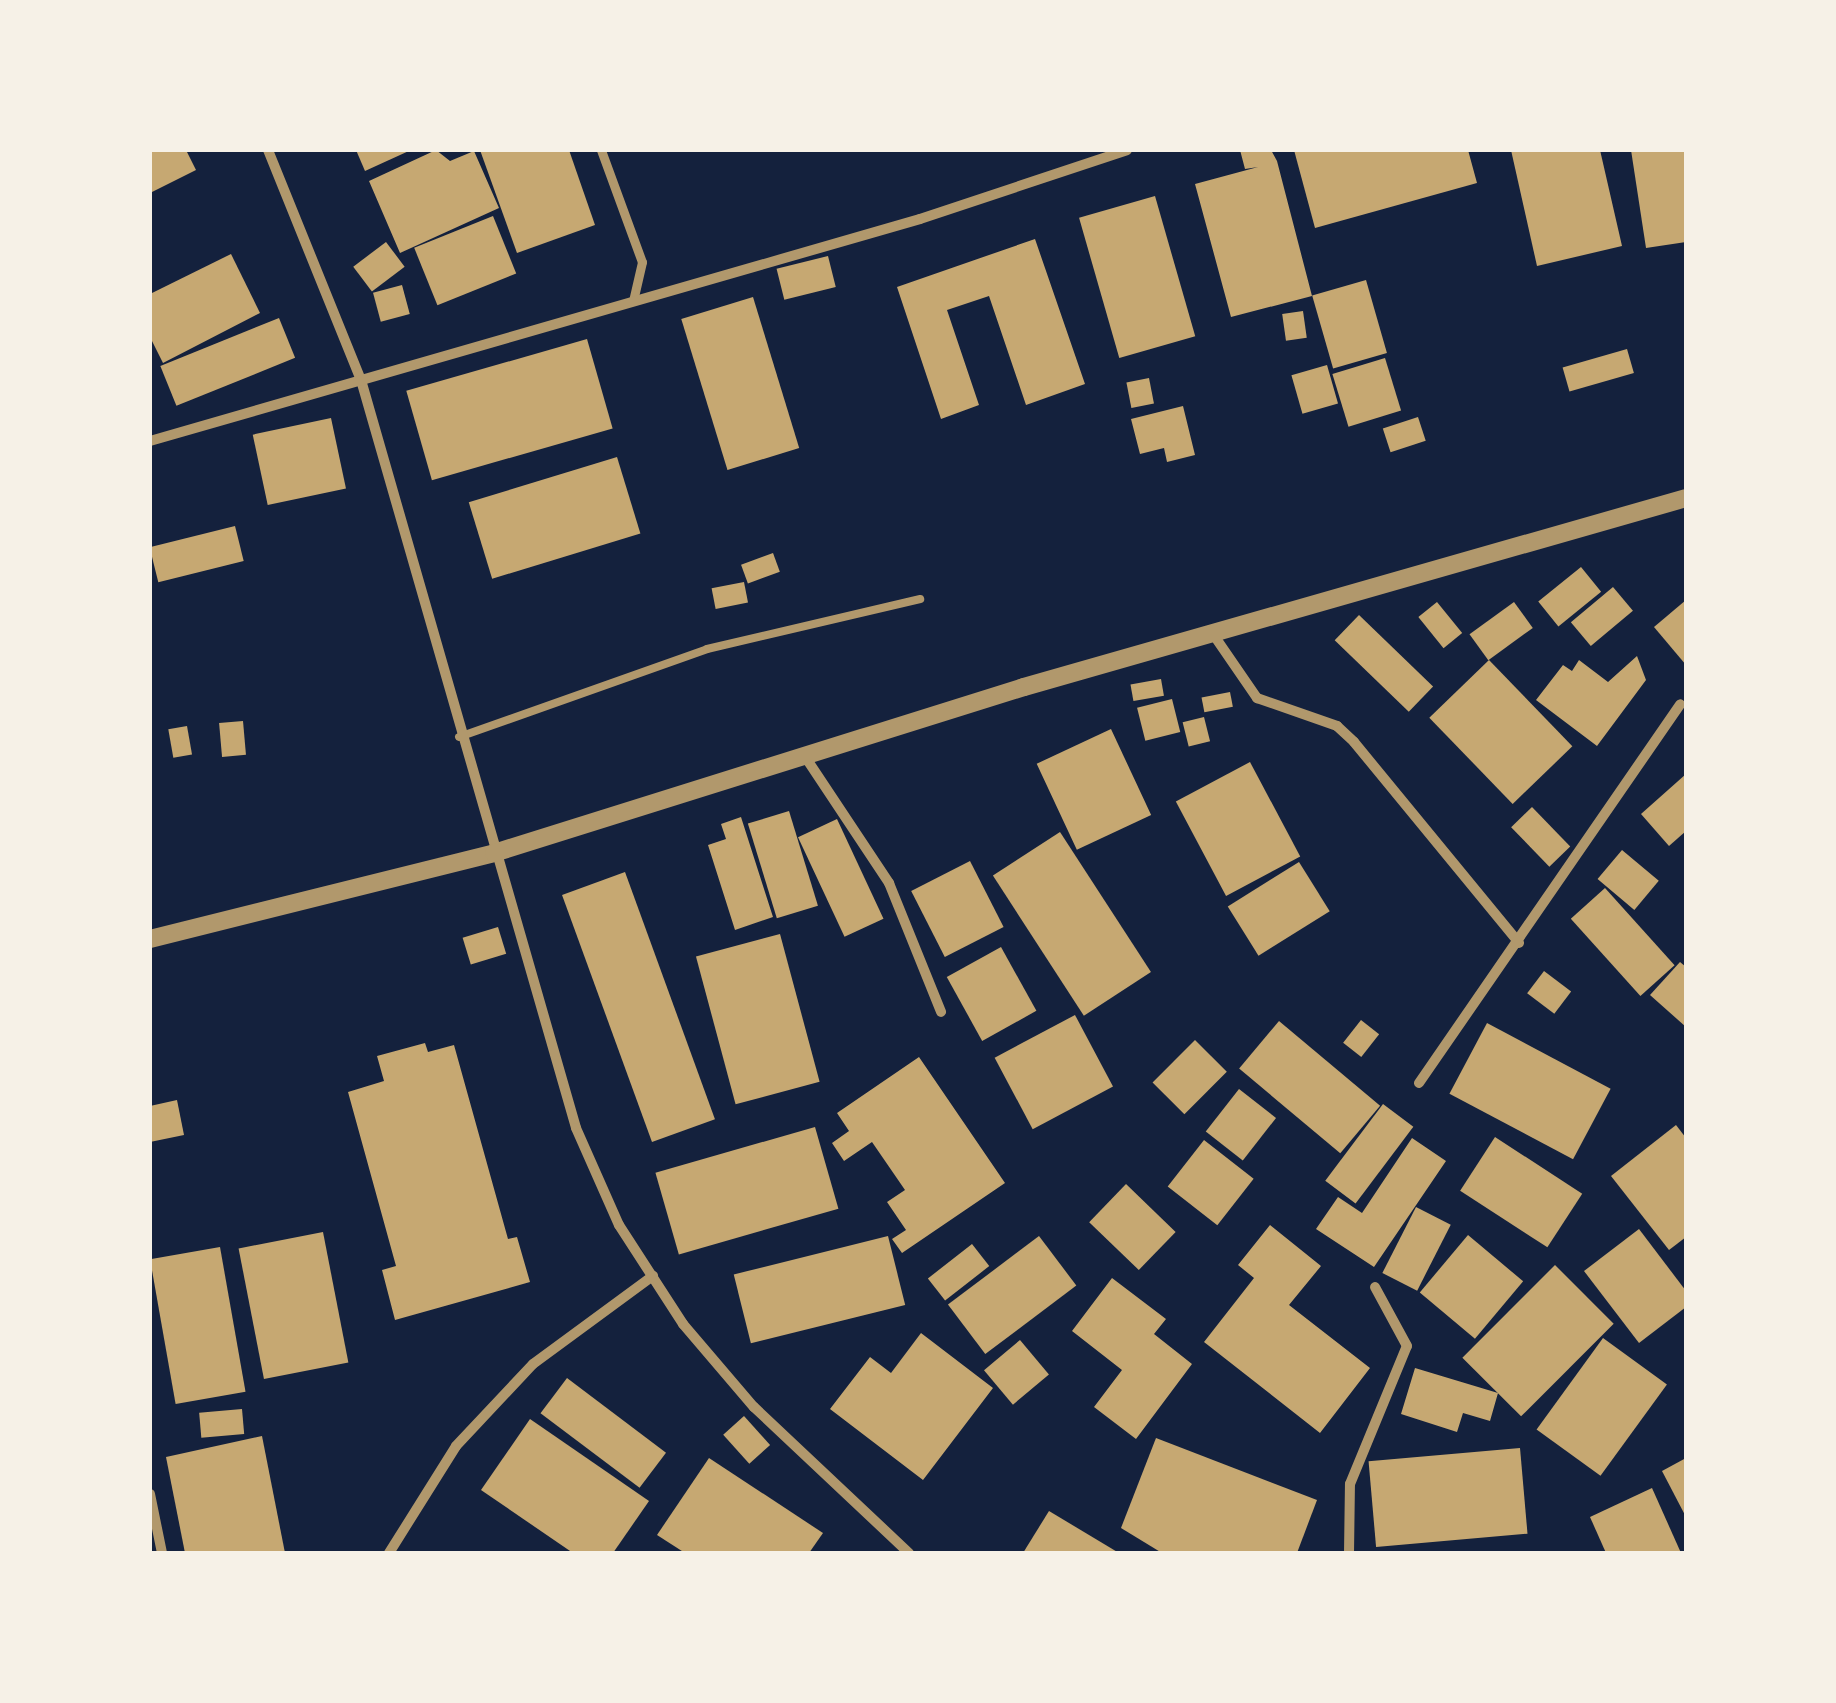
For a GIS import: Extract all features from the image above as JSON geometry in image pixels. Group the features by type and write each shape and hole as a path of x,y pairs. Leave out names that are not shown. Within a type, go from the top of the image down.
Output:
{"street":[{"path":"268,150 361,380 459,736 576,1128 653,1276 754,1407 908,1553"},
{"path":"601,150 642,262 634,298"},
{"path":"150,441 1127,150"},
{"path":"150,939 494,852 1213,634 1686,498"},
{"path":"1213,634 1257,698 1346,734 1519,943"},
{"path":"1419,1083 1680,704"},
{"path":"804,756 888,884 941,1012"},
{"path":"389,1553 456,1446 533,1364 653,1276"},
{"path":"1350,1553 1350,1484 1407,1346 1376,1287"},
{"path":"150,1494 162,1553"}],"lane":[{"path":"459,736 708,649 920,599"}],"building":[{"path":"150,150 186,150 196,170 150,193"},
{"path":"356,150 411,150 365,171"},
{"path":"436,150 450,161 474,151 499,208 400,253 369,181"},
{"path":"480,150 569,150 595,225 517,253"},
{"path":"1240,150 1271,150 1277,161 1312,296 1231,317 1195,184 1258,167 1245,169"},
{"path":"1294,150 1468,150 1477,183 1315,228"},
{"path":"1511,150 1600,150 1622,246 1537,266"},
{"path":"1631,150 1686,150 1686,242 1646,248"},
{"path":"1155,196 1195,336 1119,358 1079,218"},
{"path":"493,216 516,273 437,305 414,248"},
{"path":"1035,239 1085,384 1026,405 989,296 947,310 979,405 941,419 897,287"},
{"path":"386,242 405,267 372,291 353,267"},
{"path":"231,254 260,313 163,363 150,337 150,294"},
{"path":"828,256 836,287 784,300 777,269"},
{"path":"1366,280 1387,353 1333,368 1312,295"},
{"path":"402,285 410,314 381,322 373,293"},
{"path":"753,297 799,448 727,470 681,319"},
{"path":"1303,311 1307,338 1286,341 1282,314"},
{"path":"279,318 295,358 176,406 160,366"},
{"path":"587,339 613,428 432,480 406,391"},
{"path":"1627,349 1634,373 1569,391 1563,367"},
{"path":"1385,358 1401,411 1348,427 1332,374"},
{"path":"1327,365 1338,403 1302,414 1291,375"},
{"path":"1149,378 1154,404 1131,408 1126,382"},
{"path":"1183,406 1195,455 1167,462 1164,448 1140,454 1131,419"},
{"path":"1418,417 1426,441 1391,452 1383,428"},
{"path":"331,418 346,488 268,505 253,435"},
{"path":"617,457 640,534 492,579 469,502"},
{"path":"235,526 244,561 158,582 150,547"},
{"path":"773,553 780,572 748,583 741,565"},
{"path":"1581,567 1601,592 1558,626 1538,602"},
{"path":"744,582 748,603 716,609 712,588"},
{"path":"1613,587 1633,611 1591,646 1571,622"},
{"path":"1686,600 1686,665 1654,627"},
{"path":"1437,602 1462,633 1444,648 1418,617"},
{"path":"1514,602 1533,628 1488,660 1470,634"},
{"path":"1359,615 1433,687 1409,712 1335,640"},
{"path":"1637,656 1646,680 1597,746 1536,700 1563,665 1572,671 1579,660 1608,682"},
{"path":"1489,660 1572,746 1513,804 1429,718"},
{"path":"1161,679 1164,696 1133,701 1130,684"},
{"path":"1230,692 1233,707 1204,712 1202,698"},
{"path":"1172,699 1180,732 1145,741 1137,708"},
{"path":"1204,717 1210,741 1189,747 1183,722"},
{"path":"243,721 246,755 222,757 219,723"},
{"path":"187,726 192,755 173,758 168,729"},
{"path":"1111,729 1151,815 1077,850 1037,764"},
{"path":"1250,762 1300,856 1226,896 1176,801"},
{"path":"1686,774 1686,831 1669,846 1641,814"},
{"path":"1532,807 1570,847 1549,867 1511,827"},
{"path":"789,811 818,906 777,918 748,824"},
{"path":"741,817 773,917 735,930 708,845 726,839 721,824"},
{"path":"837,819 883,919 845,937 798,837"},
{"path":"1060,832 1151,972 1084,1016 993,876"},
{"path":"1622,850 1659,881 1634,910 1598,879"},
{"path":"970,861 1004,927 945,957 911,891"},
{"path":"1299,862 1330,911 1258,956 1228,907"},
{"path":"625,872 715,1119 652,1142 562,895"},
{"path":"1605,888 1675,965 1640,996 1571,919"},
{"path":"498,927 506,954 471,965 463,938"},
{"path":"780,934 820,1082 736,1104 696,957"},
{"path":"1001,947 1036,1011 982,1041 947,977"},
{"path":"1680,962 1686,967 1686,1027 1650,995"},
{"path":"1544,971 1571,991 1554,1014 1527,993"},
{"path":"1075,1015 1113,1087 1033,1129 995,1058"},
{"path":"1361,1020 1379,1034 1361,1057 1343,1043"},
{"path":"1279,1021 1380,1106 1340,1153 1239,1068"},
{"path":"1487,1023 1611,1089 1573,1159 1449,1094"},
{"path":"1195,1040 1227,1072 1184,1114 1153,1082"},
{"path":"425,1043 428,1052 454,1045 508,1239 517,1237 530,1282 395,1320 382,1270 396,1266 348,1092 384,1081 377,1056"},
{"path":"919,1057 1005,1183 902,1253 892,1239 906,1230 887,1202 905,1190 872,1142 844,1161 832,1143 849,1131 837,1113"},
{"path":"1239,1089 1276,1118 1243,1160 1206,1132"},
{"path":"177,1100 184,1135 150,1142 150,1106"},
{"path":"1383,1104 1413,1127 1356,1204 1325,1181"},
{"path":"1676,1125 1686,1138 1686,1237 1669,1250 1611,1176"},
{"path":"815,1127 838,1209 679,1254 655,1173"},
{"path":"1495,1137 1582,1194 1547,1247 1460,1191"},
{"path":"1412,1138 1446,1161 1374,1267 1316,1229 1338,1197 1362,1213"},
{"path":"1204,1140 1254,1179 1217,1225 1168,1186"},
{"path":"1126,1184 1176,1232 1139,1270 1089,1222"},
{"path":"1416,1207 1451,1225 1417,1291 1382,1273"},
{"path":"1270,1225 1321,1266 1289,1305 1370,1368 1320,1433 1204,1342 1254,1278 1238,1265"},
{"path":"1639,1229 1686,1291 1686,1307 1639,1343 1584,1271"},
{"path":"323,1232 348,1363 264,1379 239,1248"},
{"path":"1468,1235 1523,1281 1475,1339 1420,1292"},
{"path":"888,1236 905,1305 751,1343 734,1274"},
{"path":"1039,1236 1076,1286 985,1354 948,1305"},
{"path":"972,1244 989,1266 945,1301 928,1278"},
{"path":"220,1247 246,1392 176,1404 150,1259"},
{"path":"1555,1265 1614,1324 1521,1416 1462,1358"},
{"path":"1112,1278 1166,1319 1154,1334 1192,1364 1136,1439 1094,1407 1122,1370 1072,1331"},
{"path":"921,1333 993,1388 923,1480 830,1409 870,1357 891,1373"},
{"path":"1603,1338 1667,1384 1600,1476 1537,1429"},
{"path":"1020,1340 1049,1374 1013,1405 984,1370"},
{"path":"1415,1368 1498,1393 1490,1421 1463,1413 1457,1432 1401,1414"},
{"path":"567,1378 666,1453 640,1488 541,1413"},
{"path":"242,1409 244,1434 201,1438 199,1413"},
{"path":"744,1416 770,1445 749,1464 723,1435"},
{"path":"530,1419 649,1501 613,1553 573,1553 481,1490"},
{"path":"262,1436 285,1553 185,1553 166,1457"},
{"path":"1156,1438 1317,1500 1297,1553 1162,1553 1121,1528"},
{"path":"1520,1448 1527,1534 1376,1547 1369,1461"},
{"path":"709,1458 823,1533 809,1553 685,1553 657,1535"},
{"path":"1686,1458 1686,1517 1662,1471"},
{"path":"1652,1488 1681,1553 1606,1553 1590,1517"},
{"path":"1049,1511 1119,1553 1023,1553"}]}
